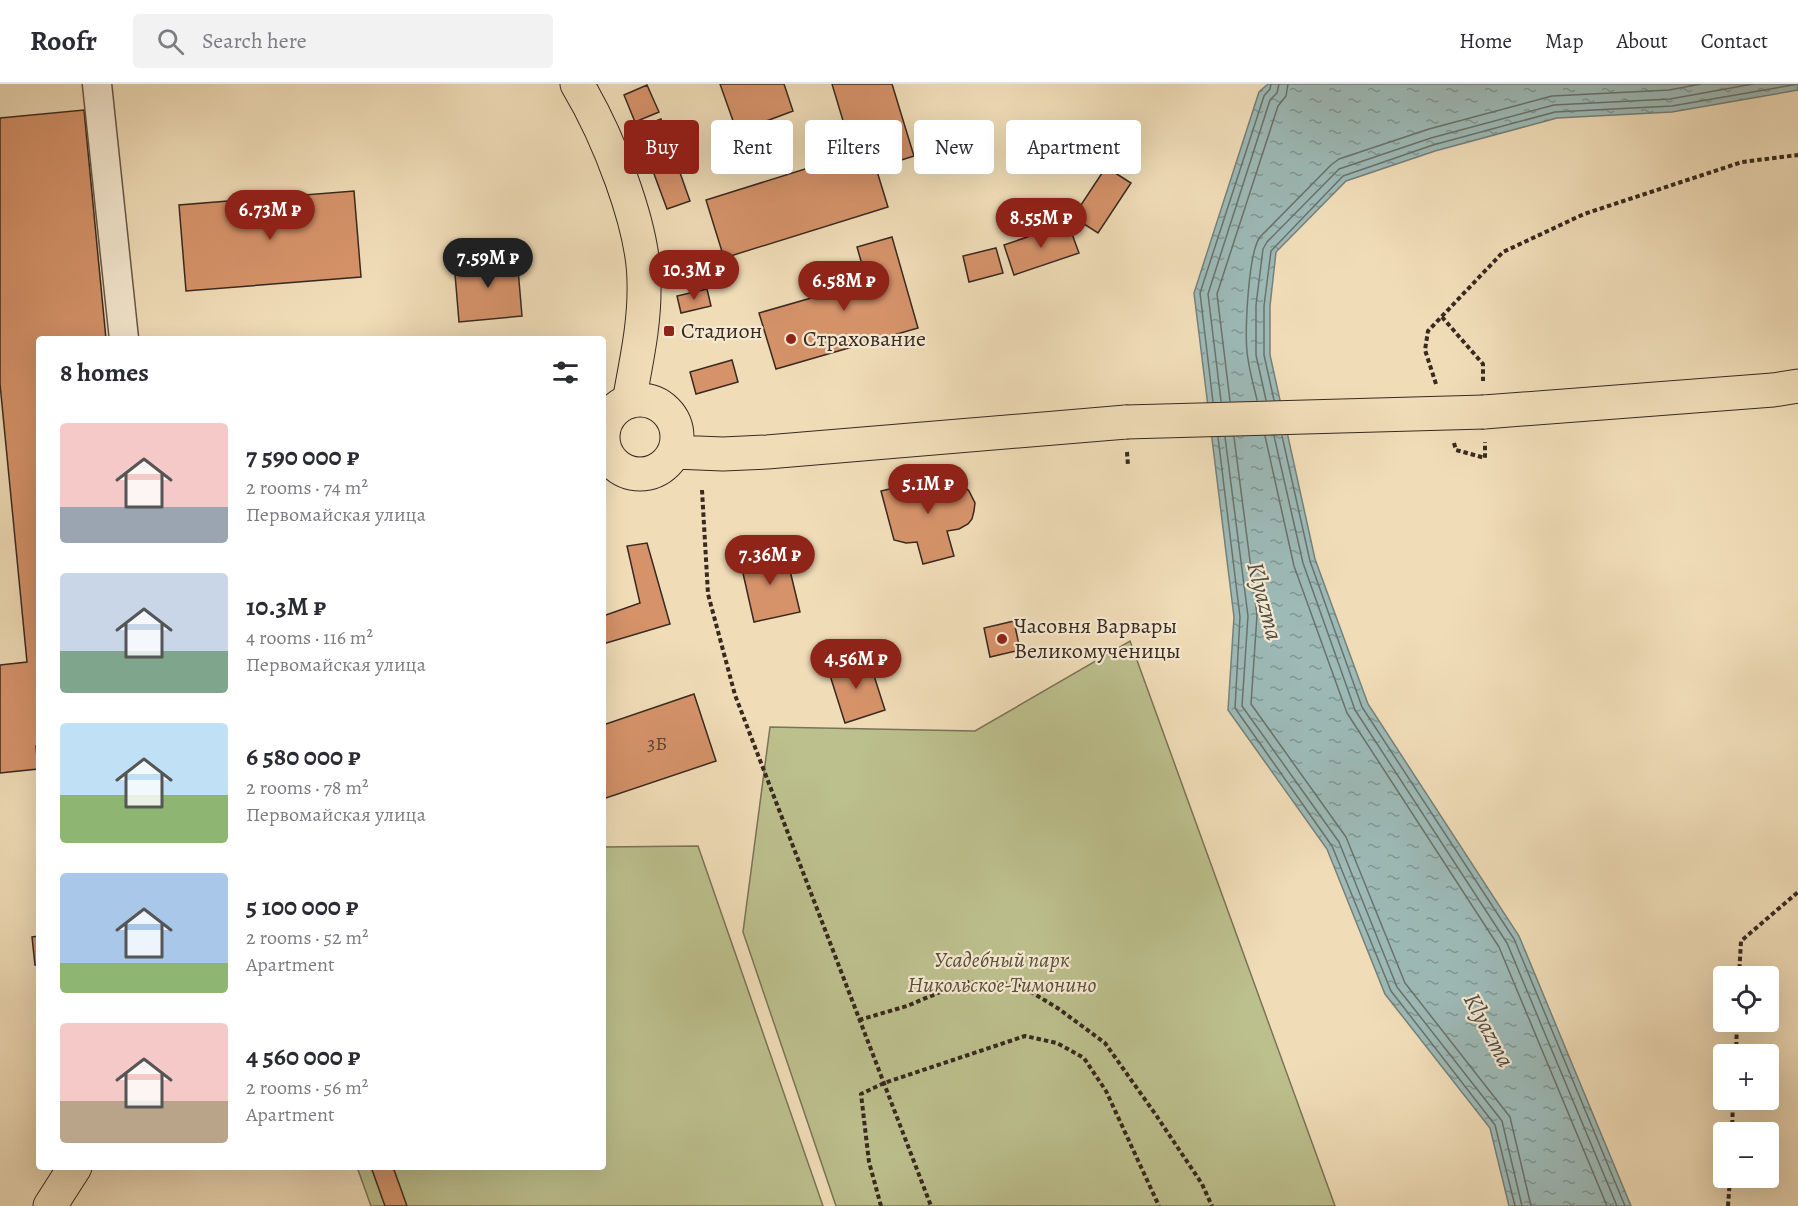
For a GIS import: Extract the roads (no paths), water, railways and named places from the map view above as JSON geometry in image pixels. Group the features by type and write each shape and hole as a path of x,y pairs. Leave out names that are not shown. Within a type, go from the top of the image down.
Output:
{"main road":[{"path":"577,84 611,153 633,219 643,263 643,325 629,402"},
{"path":"606,414 609,402 643,325"},
{"path":"674,452 745,453 1126,422 1484,399 1773,390 1798,386"},
{"path":"606,426 614,412 629,402 647,400 668,412 677,434 674,452 663,465 646,473 628,471 608,474 606,455"},
{"path":"50,1206 73,1170"}],"lane":[{"path":"97,84 124,336"}],"water":[{"name":"Klyazma","path":"1268,84 1798,84 1798,90 1672,112 1557,118 1435,151 1346,181 1276,252 1270,306 1270,355 1315,559 1368,704 1519,936 1631,1206 1509,1206 1490,1128 1385,994 1327,849 1228,710 1234,617 1194,293 1259,92"}],"place":[{"name":"Стадион","path":"669,331"},
{"name":"Страхование","path":"791,339"},
{"name":"Часовня Варвары Великомученицы","path":"1002,639"}],"park label":[{"name":"Усадебный парк Никольское-Тимонино","path":"1002,972"}]}
